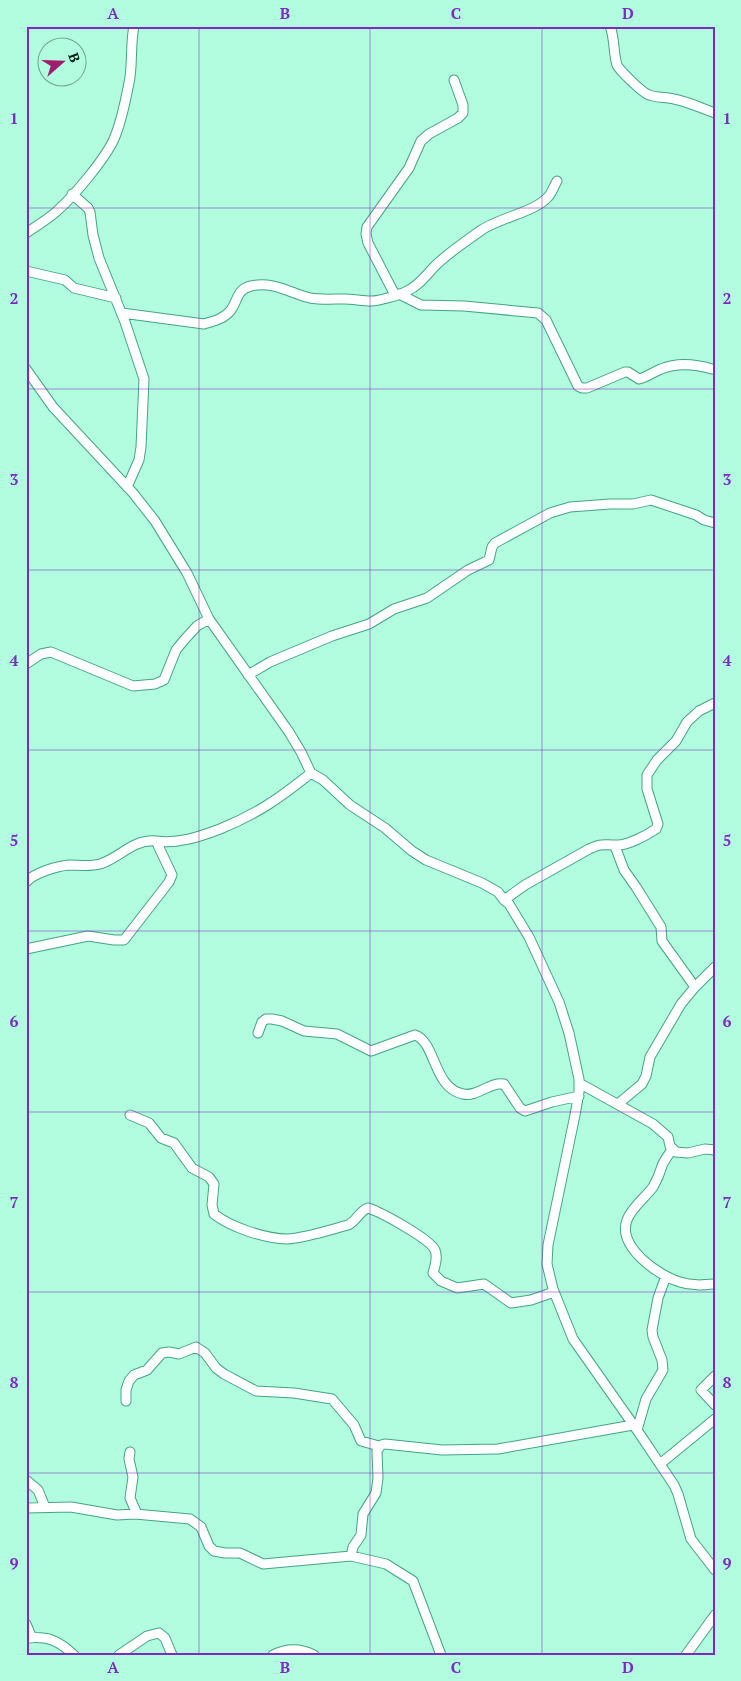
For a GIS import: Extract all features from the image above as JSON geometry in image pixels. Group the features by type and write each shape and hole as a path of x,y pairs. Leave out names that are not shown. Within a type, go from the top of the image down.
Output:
{"street":[{"path":"26,233 58,210 105,154 118,129 129,84 134,26"},
{"path":"610,26 617,64 622,73 644,92 648,95 699,105 715,113"},
{"path":"454,80 463,105 463,114 429,134 421,141 409,168 367,227 368,243 397,294 421,305 480,307 538,313 546,320 576,381 582,388 587,388 625,372 639,379 650,376 657,370 674,364 712,369"},
{"path":"122,313 204,324 225,316 231,310 239,293 245,287 255,285 268,285 311,298 326,300 372,301 409,291 421,282 436,265 490,224 540,203 548,197 557,181"},
{"path":"72,194 90,212 99,258 122,313 140,366 144,386 139,460 127,487"},
{"path":"26,271 65,280 74,288 116,298"},
{"path":"26,369 53,407 127,487 155,521 187,573 209,618 289,732 311,773 323,780 350,805 385,828 412,851 426,860 482,883 498,892 509,904 529,937 560,1002 569,1033 579,1082 579,1096 548,1245 547,1264 554,1292 573,1339 660,1464 678,1494 691,1539 715,1570"},
{"path":"248,675 270,662 332,636 369,624 394,609 427,598 468,570 489,560 495,543 550,513 570,507 633,504 651,500 715,523"},
{"path":"26,664 41,654 48,652 133,686 155,684 164,680 176,650 184,639 197,626 209,618"},
{"path":"504,900 525,885 589,849 598,845 610,844 615,846 643,837 656,829 658,824 647,789 647,775 657,760 676,741 687,722 699,711 715,703"},
{"path":"26,882 34,875 64,866 100,864 110,860 125,849 140,843 149,841 169,842 194,838 242,820 288,792 311,773"},
{"path":"26,949 88,936 121,941 127,937 169,882 172,875 156,841"},
{"path":"615,846 624,870 661,927 662,941 695,987"},
{"path":"618,1104 642,1084 646,1076 650,1057 681,1004 715,967"},
{"path":"258,1033 262,1022 266,1019 272,1019 282,1021 304,1031 337,1034 371,1051 415,1035 423,1040 446,1085 456,1092 470,1094 504,1084 520,1108 525,1111 579,1096"},
{"path":"579,1082 660,1130 668,1137 672,1149 664,1161 653,1187 636,1205 627,1220 628,1237 635,1252 666,1276 681,1283 694,1285 715,1284"},
{"path":"130,1115 148,1123 161,1138 174,1143 192,1168 209,1177 214,1184 212,1205 214,1214 227,1223 262,1235 290,1238 348,1225 368,1208 428,1241 435,1249 436,1256 433,1274 442,1281 457,1288 488,1285 498,1296 511,1302 531,1300 554,1292"},
{"path":"670,1146 676,1152 682,1153 705,1149 715,1150"},
{"path":"635,1427 646,1399 663,1370 662,1360 652,1330 658,1298 666,1276"},
{"path":"126,1401 128,1381 134,1375 147,1370 162,1353 179,1354 196,1347 205,1353 216,1368 224,1374 256,1391 294,1393 332,1399 354,1424 361,1441 379,1446 385,1444 442,1450 498,1449 635,1427"},
{"path":"715,1376 700,1390 715,1405"},
{"path":"660,1464 715,1419"},
{"path":"350,1556 353,1547 361,1535 363,1514 376,1492 379,1446"},
{"path":"130,1452 129,1459 133,1477 130,1498 137,1514"},
{"path":"26,1480 38,1490 45,1506"},
{"path":"26,1508 45,1506 71,1507 117,1515 137,1514 190,1519 201,1527 208,1546 214,1551 224,1554 240,1553 264,1564 350,1556 386,1564 413,1581 441,1655"},
{"path":"686,1655 715,1615"},
{"path":"26,1624 29,1638 51,1639 64,1645 74,1655"},
{"path":"119,1655 147,1636 159,1633 165,1638 172,1655"},
{"path":"273,1655 282,1651 300,1650 314,1655"}]}
